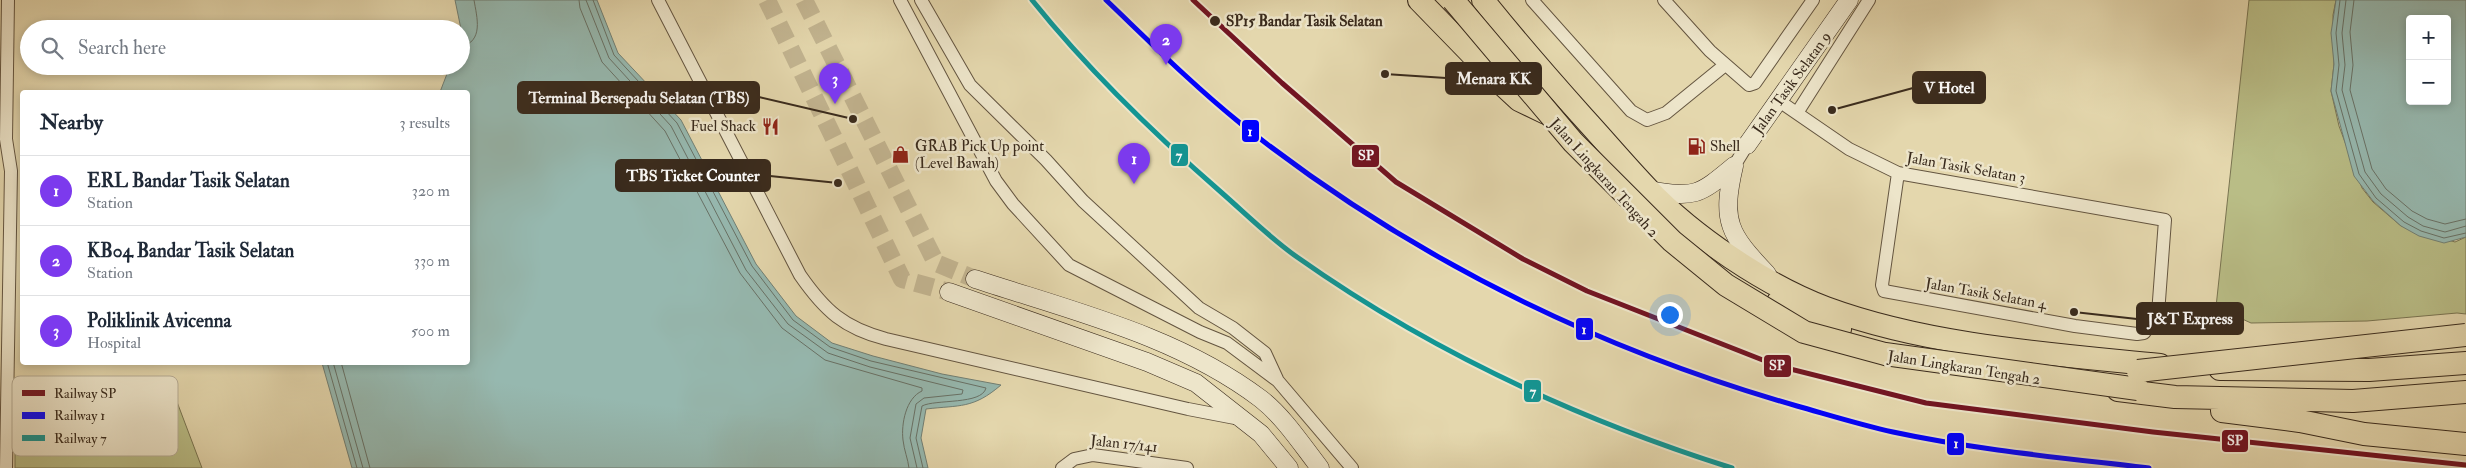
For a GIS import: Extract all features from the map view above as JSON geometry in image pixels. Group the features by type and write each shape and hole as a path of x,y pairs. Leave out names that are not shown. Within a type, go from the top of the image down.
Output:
{"highway":[{"path":"1419,0 1519,100 1546,113"},
{"path":"1452,0 1573,142 1672,242 1726,285 1804,332 1885,354 2138,389 2247,390 2466,377"},
{"name":"Jalan Lingkaran Tengah 2","path":"1452,0 1546,113 1644,226 1694,267 1767,314 1824,339 1910,362 1964,371 2175,397 2353,401 2466,392"},
{"path":"1485,2 1580,137 1678,233 1730,276 1808,318 1886,344 2138,371 2466,335"},
{"name":"Jalan Lingkaran Tengah 2","path":"1485,2 1649,190 1727,255 1779,287 1826,308 1871,323 1914,333 2032,351 2160,365 2241,370 2369,370 2466,363"},
{"path":"2175,397 2221,411 2300,421 2364,434 2466,444"}],"street":[{"path":"6,468 11,171 6,139 8,0"},
{"path":"658,0 800,275 819,302 838,318 858,330 878,337 1188,409 1245,420"},
{"path":"900,0 996,181 1069,265 1200,332 1227,343 1278,381 1352,468"},
{"path":"921,0 970,85 1046,160 1083,201 1199,308 1233,328 1265,352 1278,381"},
{"path":"1532,0 1631,111 1647,120 1666,113 1725,65"},
{"path":"1664,0 1725,65 1749,85 1752,85 1809,2"},
{"name":"Jalan Tasik Selatan 9","path":"1779,287 1740,246 1733,235 1728,220 1728,191 1734,166 1849,0"},
{"path":"1797,113 1869,0"},
{"name":"Jalan Tasik Selatan 3","path":"1779,101 1850,149 1898,173 2165,220"},
{"name":"Jalan Tasik Selatan 9","path":"1649,190 1672,194 1698,194 1734,166"},
{"name":"Jalan Tasik Selatan 4","path":"1898,173 1882,285 1884,291 2075,326 2137,334 2144,333 2158,314 2165,220"},
{"path":"975,279 1148,336 1211,366 1262,400 1298,439 1320,468"},
{"path":"949,292 1163,369 1196,383 1261,434 1289,468"},
{"name":"Jalan 17/141","path":"1062,468 1074,459 1084,455 1122,463 1187,468"}],"green space":[{"path":"2249,0 2336,0 2333,15 2334,64 2331,91 2339,126 2362,188 2373,202 2401,226 2455,242 2466,237 2466,314 2457,313 2367,321 2251,323 2216,307"},
{"path":"178,405 202,468 15,468 15,456 178,456"}],"water":[{"path":"455,0 597,0 618,53 681,120 756,264 796,316 832,343 942,374 1001,385 974,402 957,406 926,409 921,438 928,468 352,468 323,365 470,365 470,90 441,90 447,75 470,75 470,20 459,20"},
{"path":"2336,0 2466,0 2466,237 2444,243 2419,236 2401,226 2373,201 2354,176 2331,91 2334,64 2331,33"}],"tunnel":[{"path":"767,0 902,279 949,292"},
{"path":"804,0 936,263 975,279"}],"rail line":[{"name":"7","path":"1032,0 1076,52 1122,101 1258,226 1297,257 1399,323 1506,379 1617,428 1732,468"},
{"name":"1","path":"1106,0 1205,94 1303,171 1369,215 1436,255 1505,292 1575,326 1648,356 1722,383 1881,429 1989,449 2149,468"},
{"name":"SP","path":"1193,0 1282,83 1396,182 1523,259 1587,291 1778,366 1926,403 2153,432 2466,465"}],"place":[{"name":"SP15 Bandar Tasik Selatan","path":"1215,21"},
{"name":"KB04 Bandar Tasik Selatan","path":"1166,65"},
{"name":"Menara KK","path":"1385,74"},
{"name":"Poliklinik Avicenna","path":"835,104"},
{"name":"V Hotel","path":"1832,110"},
{"name":"Terminal Bersepadu Selatan (TBS)","path":"853,119"},
{"name":"Fuel Shack","path":"770,126"},
{"name":"Shell","path":"1696,146"},
{"name":"GRAB Pick Up point (Level Bawah)","path":"901,155"},
{"name":"TBS Ticket Counter","path":"838,183"},
{"name":"ERL Bandar Tasik Selatan","path":"1134,184"},
{"name":"J&T Express","path":"2074,312"}]}
